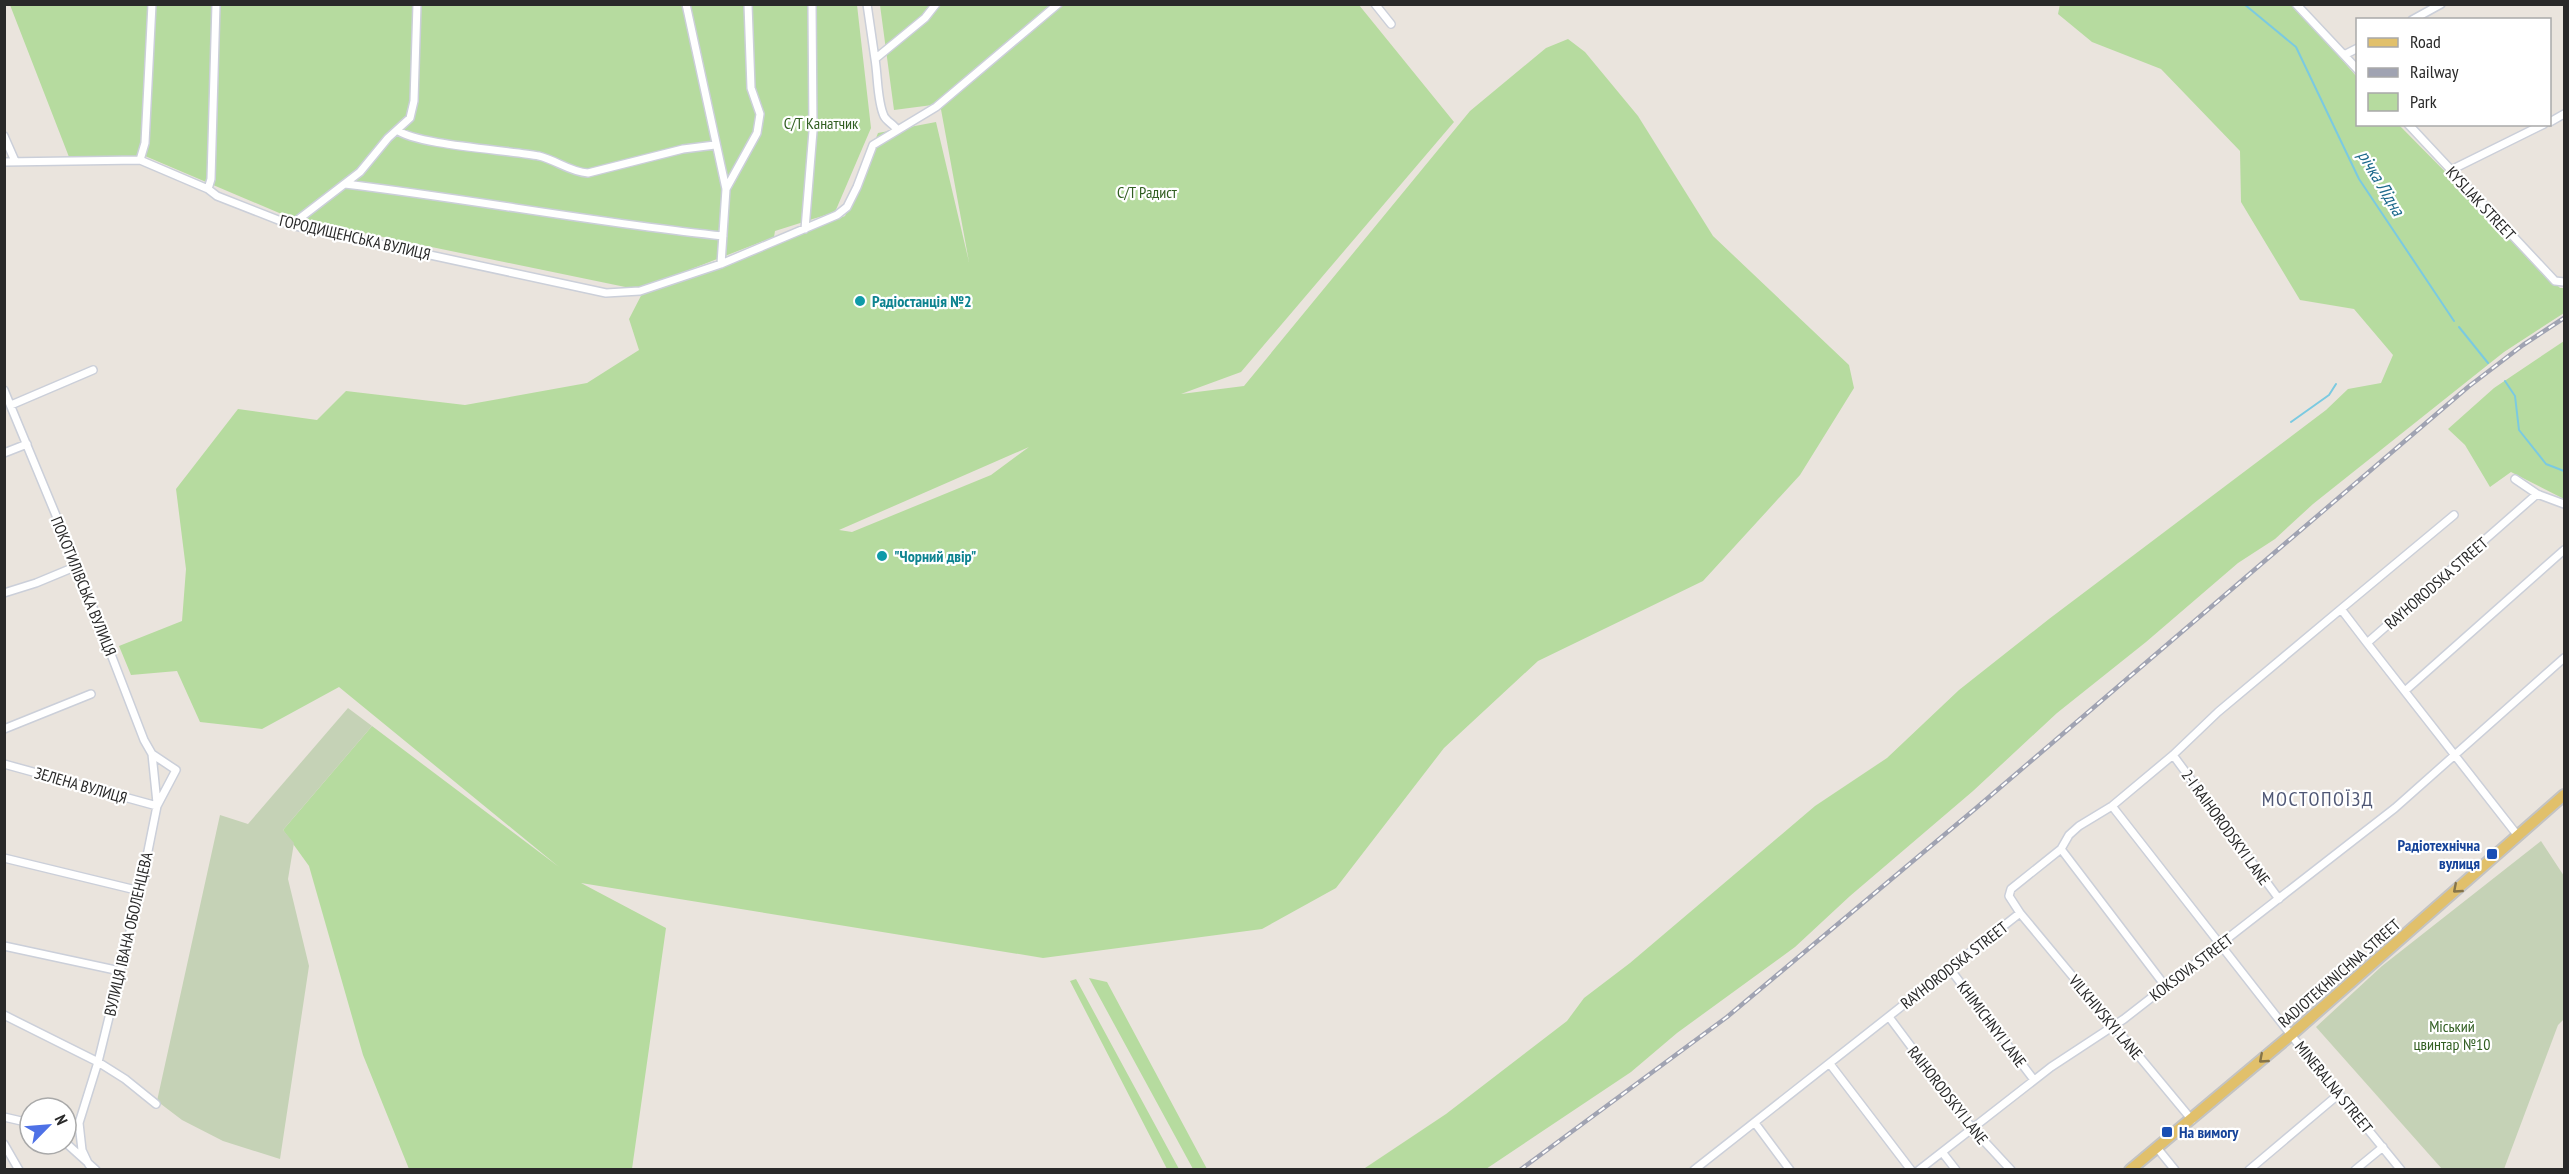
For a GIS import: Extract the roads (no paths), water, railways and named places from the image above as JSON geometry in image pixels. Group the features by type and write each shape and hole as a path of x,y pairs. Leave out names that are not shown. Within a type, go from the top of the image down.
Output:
{"main road":[{"name":"RADIOTEKHNICHNA STREET","path":"2130,1170 2158,1149 2291,1035 2565,795"}],"street":[{"path":"140,160 145,143 152,4"},
{"path":"208,189 211,167 216,4"},
{"path":"291,225 360,172 410,118 414,101 417,4"},
{"path":"686,4 726,189 721,264"},
{"path":"726,189 757,133 760,114 751,88 748,4"},
{"path":"805,228 813,131 812,4"},
{"path":"867,4 883,113 885,119 894,124 897,130"},
{"path":"875,59 918,24 936,4"},
{"name":"ГОРОДИЩЕНСЬКА ВУЛИЦЯ","path":"4,162 140,160 208,189 217,196 291,225 606,293 640,291 721,264 837,215 847,207 873,145 936,107 1058,4"},
{"path":"1375,4 1391,24"},
{"path":"2296,4 2356,68"},
{"path":"2416,18 2441,4"},
{"path":"2344,55 2356,49"},
{"path":"2551,121 2565,114"},
{"name":"KYSLIAK STREET","path":"2410,126 2555,281 2565,282"},
{"path":"2451,170 2540,126"},
{"path":"397,130 403,134 431,140 542,157 579,172 588,173 683,149 715,145"},
{"path":"4,136 15,161"},
{"path":"345,184 451,196 723,237"},
{"path":"11,405 93,370"},
{"name":"ПОКОТИЛІВСЬКА ВУЛИЦЯ","path":"4,390 77,566 144,740 152,754"},
{"path":"4,453 27,444"},
{"path":"2515,479 2537,494 2565,504"},
{"name":"RAYHORODSKA STREET","path":"2367,643 2537,494"},
{"name":"RAYHORODSKA STREET","path":"1694,1170 2020,913 2008,896 2008,892 2061,849 2069,835 2079,826 2112,806 2173,755 2218,711 2454,515"},
{"path":"2406,690 2565,550"},
{"path":"4,592 36,583 77,566"},
{"path":"2342,609 2518,836"},
{"name":"KOKSOVA STREET","path":"1919,1170 2034,1080 2114,1026 2220,946 2395,808 2454,753 2565,658"},
{"path":"4,729 92,694"},
{"path":"152,754 176,770 157,806"},
{"path":"152,754 157,806"},
{"name":"2-I RAIHORODSKYI LANE","path":"2173,755 2279,899"},
{"name":"ЗЕЛЕНА ВУЛИЦЯ","path":"4,764 157,806"},
{"name":"ВУЛИЦЯ ІВАНА ОБОЛЕНЦЕВА","path":"79,1123 98,1062 140,891 157,806"},
{"name":"MINERALNA STREET","path":"2112,806 2220,946 2401,1170"},
{"path":"2061,849 2166,987"},
{"path":"4,858 140,891"},
{"name":"VILKHIVSKYI LANE","path":"2020,913 2192,1120"},
{"path":"4,946 120,971"},
{"name":"KHIMICHNYI LANE","path":"1950,969 2034,1080"},
{"path":"4,1015 98,1062 125,1079 156,1104"},
{"name":"RAIHORODSKYI LANE","path":"1889,1017 1972,1128 2011,1170"},
{"path":"1830,1064 1911,1170"},
{"path":"2249,1170 2339,1094"},
{"path":"79,1123 82,1150 89,1165"},
{"path":"1755,1123 1790,1170"},
{"path":"4,1144 19,1170"},
{"path":"2355,1170 2383,1147"},
{"path":"2158,1149 2175,1170"},
{"path":"1942,1152 1956,1170"},
{"path":"78,1154 96,1170"}],"waterway":[{"name":"річка Лідна","path":"2244,4 2296,47 2359,179 2454,321"},
{"name":"річка Лідна","path":"2459,327 2488,363"},
{"name":"річка Лідна","path":"2505,381 2515,396 2519,430 2546,464 2564,471"},
{"path":"2291,422 2329,395 2336,384"}],"railway":[{"path":"1520,1170 1727,1017 1975,809 2468,387 2523,345 2564,318"}],"place":[{"name":"Радiостанцiя №2","path":"860,301"},
{"name":"\"Чорний двір\"","path":"882,556"},
{"name":"Радіотехнічна вулиця","path":"2492,854"},
{"name":"На вимогу","path":"2167,1132"}],"district":[{"name":"МОСТОПОЇЗД","path":"2318,799"}],"park label":[{"name":"С/Т Канатчик","path":"821,123"},
{"name":"С/Т Радист","path":"1147,192"},
{"name":"Міський цвинтар №10","path":"2452,1035"}]}
